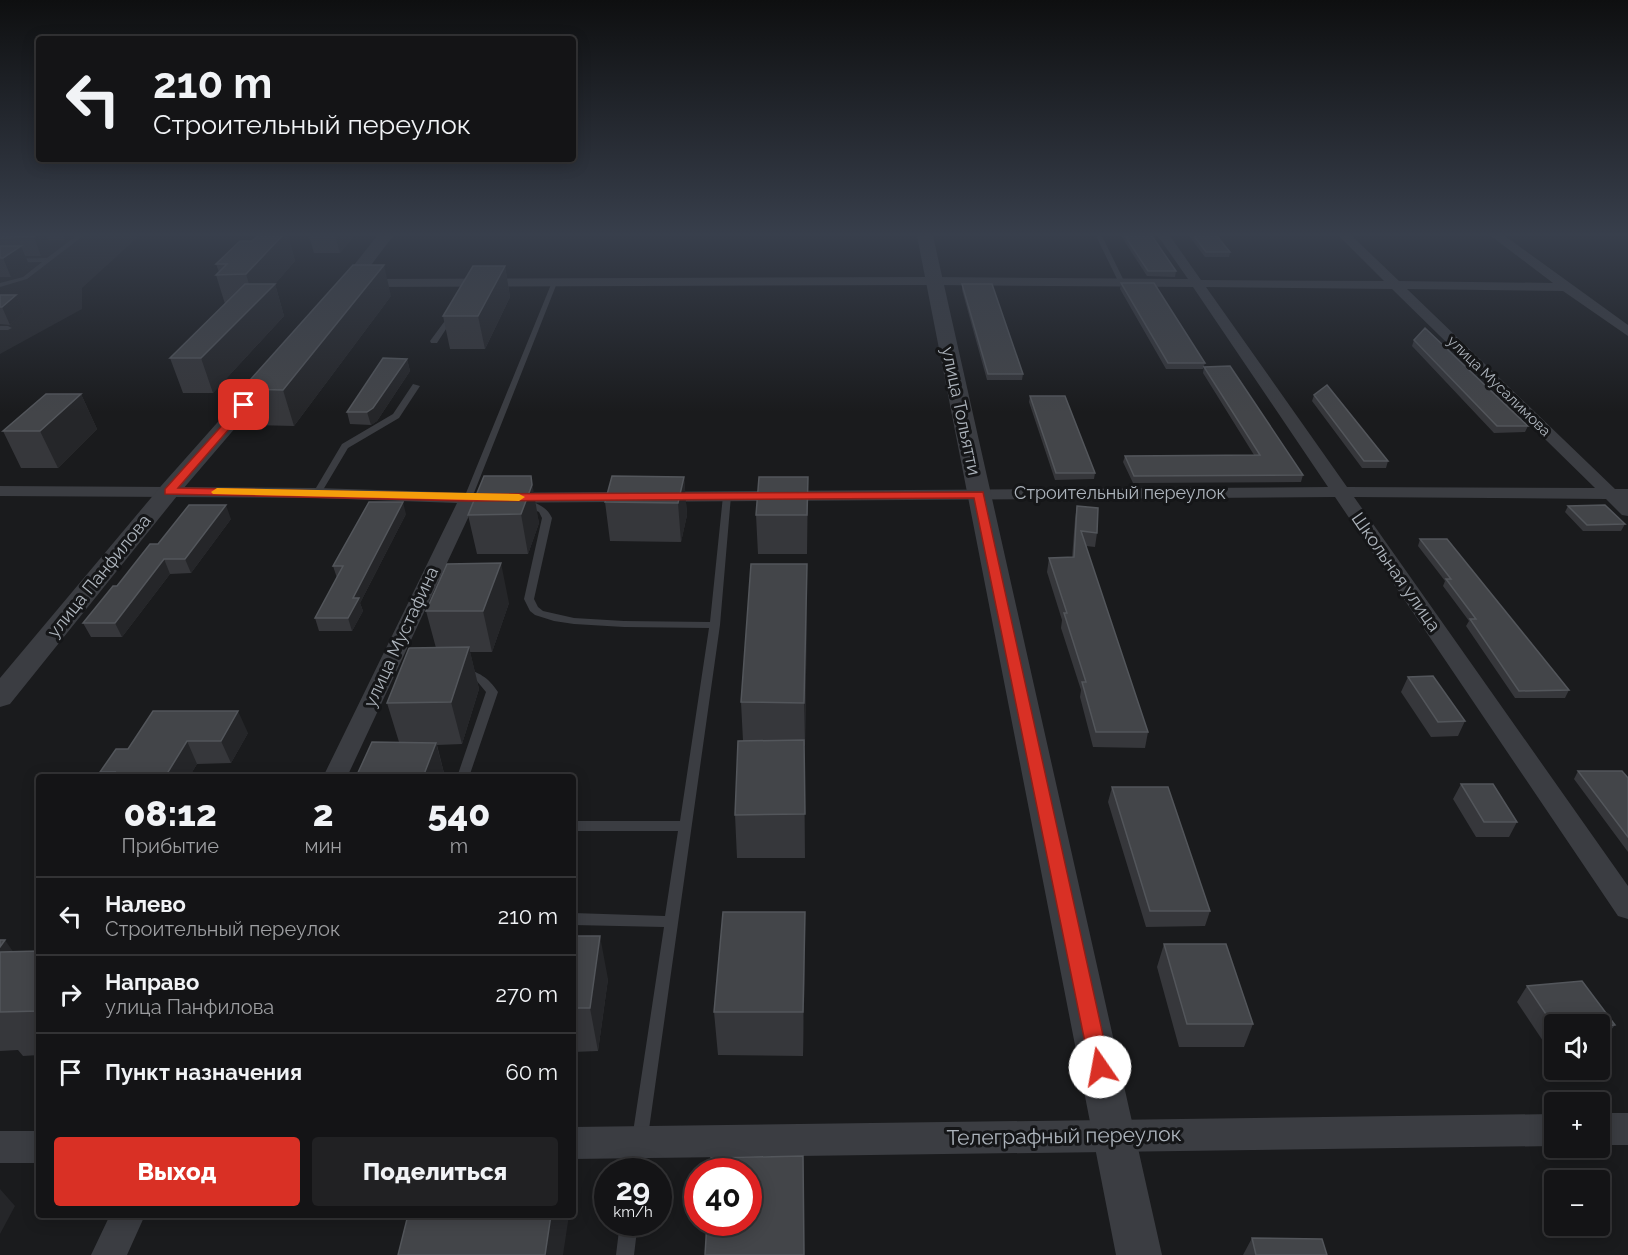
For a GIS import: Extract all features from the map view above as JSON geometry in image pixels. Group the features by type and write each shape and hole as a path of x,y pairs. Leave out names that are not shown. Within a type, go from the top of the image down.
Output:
{"street":[{"path":"326,310 340,295"},
{"name":"улица Тольятти","path":"936,295 1139,1255"},
{"name":"Школьная улица","path":"1206,295 1628,908"},
{"name":"улица Мусалимова","path":"1406,295 1628,511"},
{"path":"1580,295 1628,332"},
{"name":"улица Панфилова","path":"0,697 169,491 287,356"},
{"name":"Строительный переулок","path":"0,491 317,493 468,498 1341,492 1628,494"},
{"name":"улица Мустафина","path":"337,774 393,667 468,498"},
{"path":"1610,1129 1628,1129"},
{"name":"Телеграфный переулок","path":"576,1144 637,1157 1115,1136 1544,1130"},
{"path":"0,1147 36,1147"},
{"path":"109,1255 127,1218"}],"lane":[{"path":"468,498 549,295"},
{"path":"434,341 455,312"},
{"path":"317,493 345,446 396,416 416,386"},
{"path":"637,1157 715,625 727,496"},
{"path":"525,497 531,505 543,510 547,518 529,598 532,607 538,613 574,621 715,625"},
{"path":"455,671 477,675 485,680 492,692 464,774"},
{"path":"576,826 685,826"},
{"path":"576,919 671,922"},
{"path":"625,1255 627,1236"}],"shaded area":[{"path":"0,295 82,295 82,309 0,354"}],"building":[{"path":"0,295 16,295 0,307"},
{"path":"234,295 264,295 201,358 170,358"},
{"path":"327,295 360,295 283,390 242,389"},
{"path":"456,295 490,295 478,316 443,316"},
{"path":"965,295 996,295 1023,374 988,374"},
{"path":"1128,295 1161,295 1205,363 1168,363"},
{"path":"1425,328 1528,426 1497,426 1414,340"},
{"path":"383,358 407,359 373,408 367,412 347,412"},
{"path":"1230,366 1303,475 1134,476 1125,456 1260,455 1204,367"},
{"path":"1327,385 1388,461 1364,461 1314,395"},
{"path":"46,394 81,394 40,431 3,431"},
{"path":"1030,396 1065,396 1095,473 1056,473"},
{"path":"484,476 531,476 532,485 521,514 468,515"},
{"path":"612,476 684,477 678,503 605,502"},
{"path":"759,477 808,477 807,515 756,515"},
{"path":"369,502 403,502 353,598 359,598 348,618 315,618 343,566 333,566"},
{"path":"189,505 226,505 185,559 164,559 115,623 83,623 113,586 117,586 150,544 158,544"},
{"path":"1605,505 1625,524 1587,525 1568,506"},
{"path":"1077,506 1098,508 1097,533 1081,531 1148,732 1096,732 1082,682 1086,682 1049,558 1074,557"},
{"path":"1420,539 1447,539 1569,690 1519,691 1470,619 1476,619 1446,579 1451,579"},
{"path":"501,563 483,611 426,611 447,564"},
{"path":"751,564 807,564 804,703 741,702"},
{"path":"469,647 451,702 387,703 409,648"},
{"path":"1433,676 1465,721 1438,722 1408,677"},
{"path":"153,711 238,711 221,741 187,741 167,774 100,772 116,749 128,749"},
{"path":"804,740 805,814 735,815 738,741"},
{"path":"372,742 436,743 424,774 357,774"},
{"path":"1578,771 1622,771 1628,778 1628,837"},
{"path":"1461,784 1493,784 1517,822 1484,822"},
{"path":"1112,787 1168,787 1210,911 1150,911"},
{"path":"723,912 805,912 803,1012 714,1012"},
{"path":"576,936 600,936 590,1008 576,1008"},
{"path":"1164,944 1226,944 1253,1024 1187,1024"},
{"path":"36,951 36,1011 0,1012 0,952"},
{"path":"1582,981 1607,1014 1546,1014 1527,986"},
{"path":"803,1156 804,1255 705,1255 706,1236 762,1236 762,1158 711,1158"},
{"path":"407,1218 551,1218 545,1255 398,1255"},
{"path":"1252,1238 1322,1239 1327,1255 1256,1255"}],"slow traffic":[{"path":"217,492 468,498 519,497"}],"route":[{"path":"244,405 169,491 468,498 979,494 1100,1067"}]}
